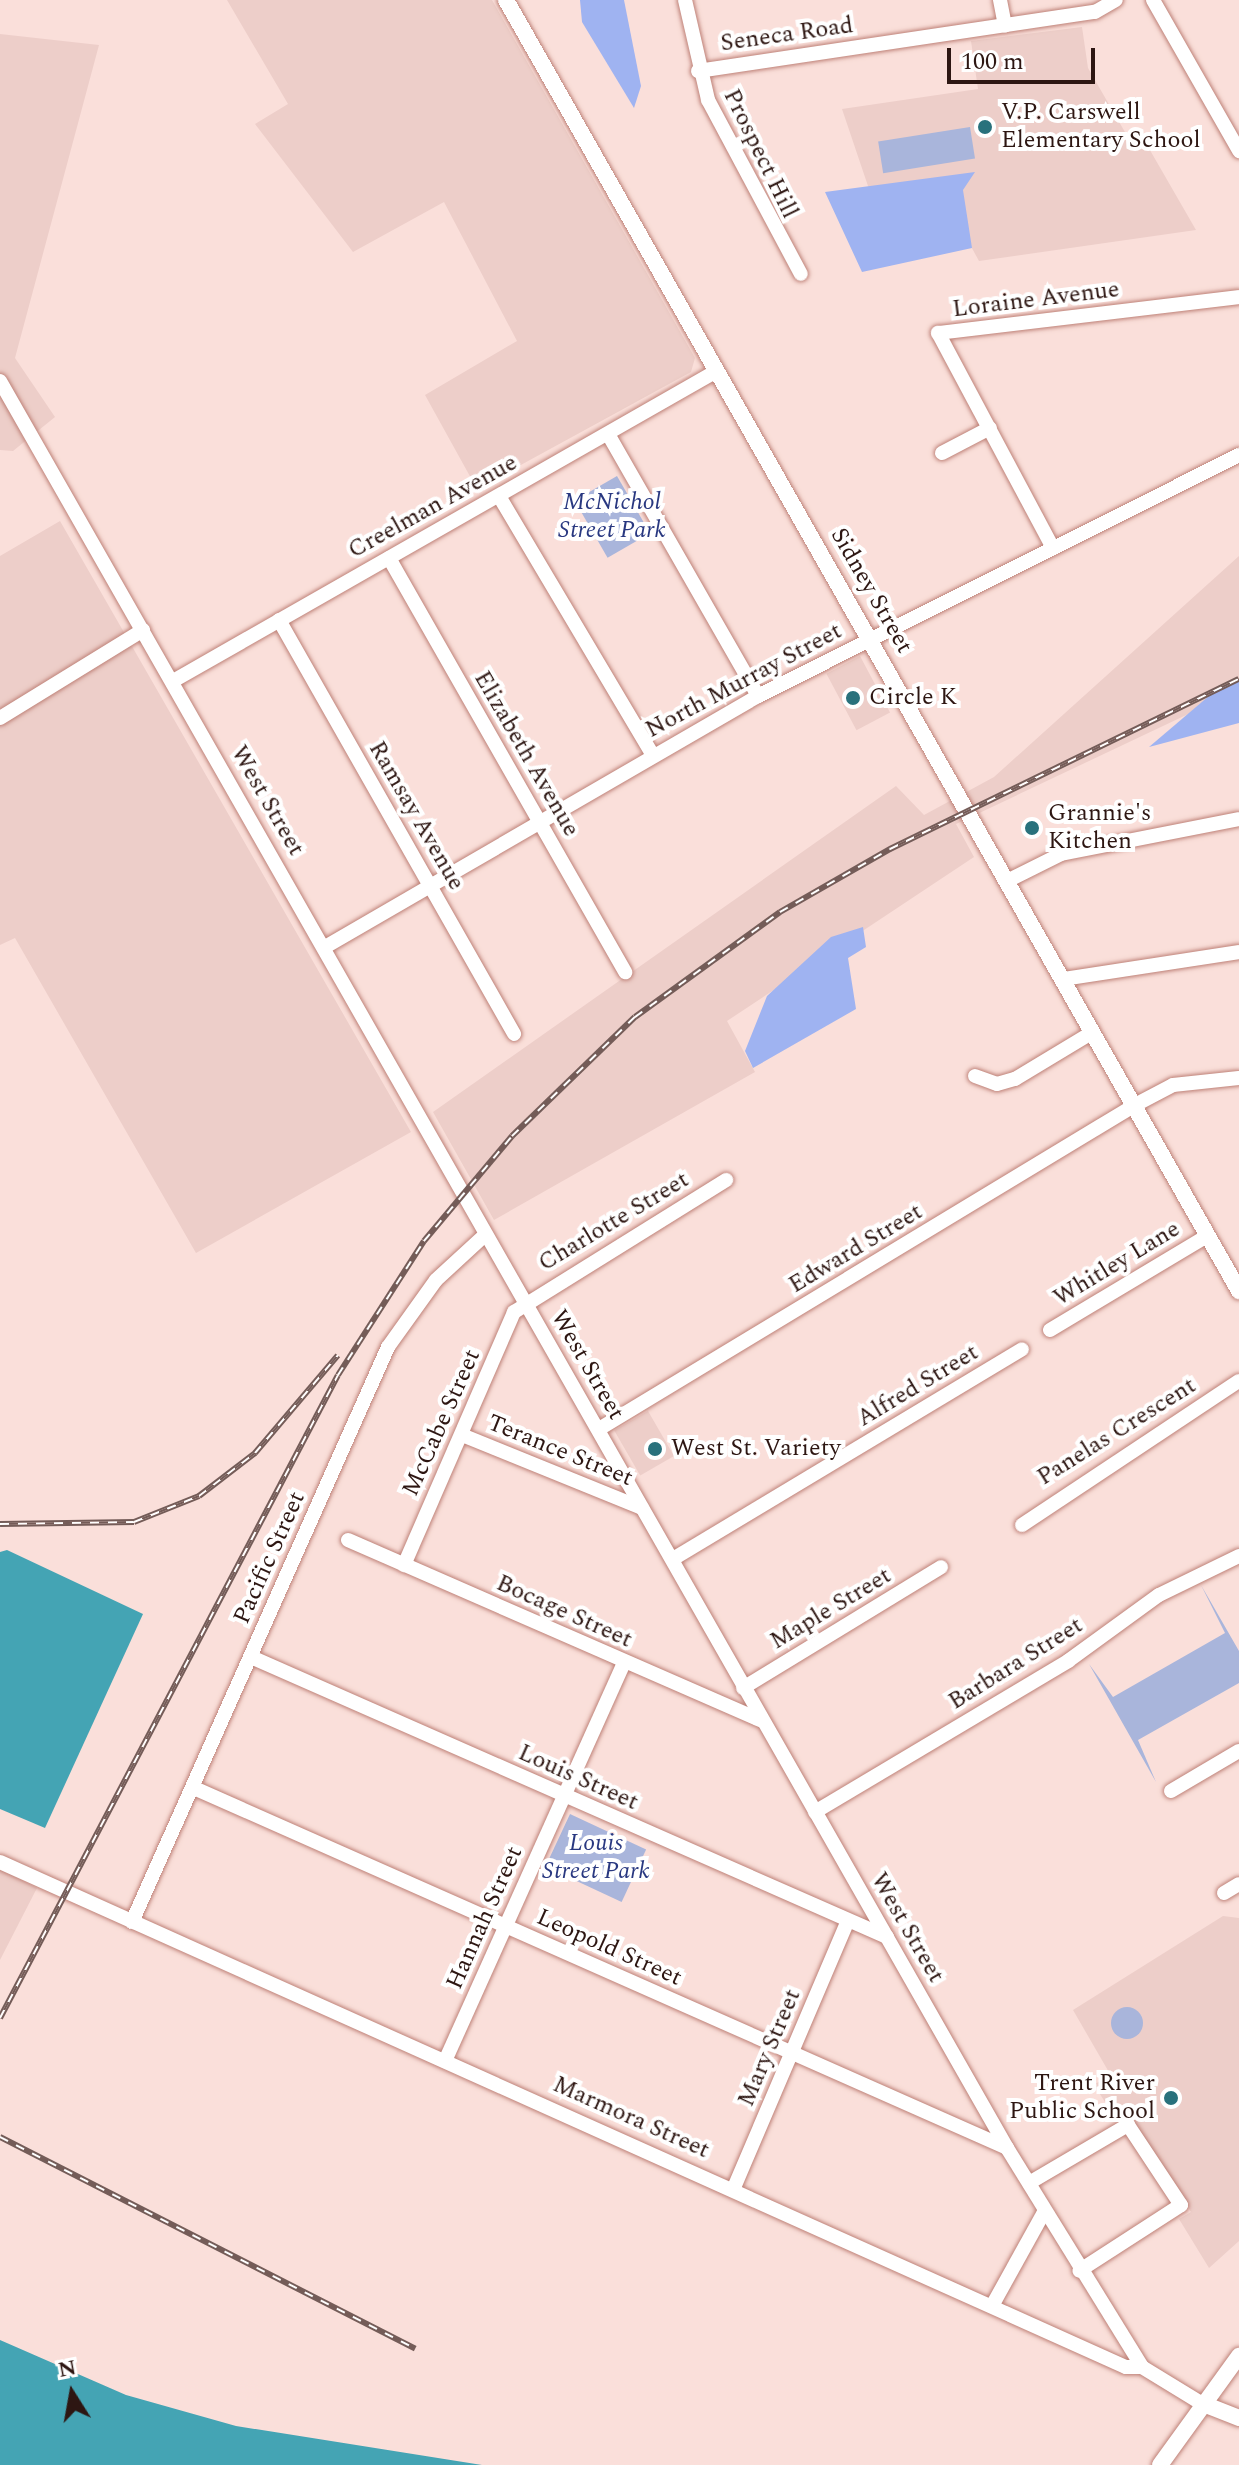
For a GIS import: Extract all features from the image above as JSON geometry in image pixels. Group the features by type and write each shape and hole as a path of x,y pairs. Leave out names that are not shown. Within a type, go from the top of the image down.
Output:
{"main road":[{"name":"Sidney Street","path":"506,0 1239,1291"},
{"path":"1160,2465 1201,2403 1239,2356"},
{"name":"Marmora Street","path":"1201,2403 1239,2418"}],"street":[{"name":"Prospect Hill","path":"685,0 698,71 747,183 801,274"},
{"path":"1000,0 1005,26"},
{"name":"Seneca Road","path":"698,71 1095,12 1116,0"},
{"path":"1153,0 1239,151"},
{"name":"Loraine Avenue","path":"1053,548 938,333 1239,297"},
{"name":"Creelman Avenue","path":"173,681 715,372"},
{"name":"West Street","path":"0,381 1007,2148 1079,2271 1142,2367"},
{"path":"942,453 990,428"},
{"path":"608,434 758,696"},
{"name":"North Murray Street","path":"325,947 758,696 1239,455"},
{"path":"499,496 653,755"},
{"name":"Elizabeth Avenue","path":"389,558 625,972"},
{"name":"Ramsay Avenue","path":"279,620 514,1034"},
{"path":"0,718 143,630"},
{"path":"1007,881 1061,854 1239,819"},
{"path":"1063,979 1239,952"},
{"path":"975,1076 997,1084 1015,1079 1093,1032"},
{"name":"Edward Street","path":"599,1429 1135,1105 1173,1085 1239,1078"},
{"name":"Charlotte Street","path":"525,1302 726,1180"},
{"name":"Pacific Street","path":"132,1922 388,1347 436,1280 485,1235"},
{"name":"Whitley Lane","path":"1050,1330 1207,1236"},
{"name":"McCabe Street","path":"404,1565 525,1302"},
{"name":"Alfred Street","path":"673,1559 1022,1349"},
{"name":"Panelas Crescent","path":"1022,1525 1239,1381"},
{"name":"Terance Street","path":"462,1435 642,1508"},
{"name":"Bocage Street","path":"348,1540 762,1721"},
{"name":"Barbara Street","path":"815,1812 1068,1661 1159,1595 1239,1556"},
{"name":"Maple Street","path":"743,1688 941,1567"},
{"name":"Louis Street","path":"251,1657 847,1923 887,1937"},
{"name":"Hannah Street","path":"445,2061 624,1662"},
{"path":"1171,1791 1239,1751"},
{"name":"Leopold Street","path":"194,1788 1007,2148"},
{"name":"Marmora Street","path":"0,1862 1126,2367 1142,2367 1201,2403"},
{"path":"1224,1893 1239,1884"},
{"path":"847,1923 863,1921 868,1904"},
{"name":"Mary Street","path":"733,2190 847,1923"},
{"path":"1029,2183 1124,2126 1181,2205 1079,2271"},
{"path":"992,2306 1044,2212"}],"shaded area":[{"path":"227,0 492,0 695,358 691,372 477,489 425,395 517,341 444,202 353,252 255,124 288,104"},
{"path":"580,0 624,0 641,86 634,108 582,22"},
{"name":"V.P. Carswell Elementary School","path":"1082,27 1088,68 1133,146 1147,145 1196,230 979,261 934,179 869,189 842,109 978,89 971,41"},
{"path":"0,34 99,45 15,358 55,417 13,451 0,450"},
{"path":"975,172 963,190 972,248 862,272 825,192"},
{"path":"60,521 411,1132 196,1253 15,938 0,945 0,556"},
{"path":"1239,556 1239,690 956,824 974,857 727,1021 755,1072 494,1220 433,1112 896,786 924,815 994,777"},
{"path":"860,656 890,713 856,730 826,674"},
{"path":"1239,681 1239,723 1149,747 1216,690"},
{"path":"863,927 866,947 848,958 856,1009 753,1068 745,1051 767,996 831,937"},
{"path":"648,1411 674,1456 640,1476 614,1430"},
{"path":"7,1550 143,1614 45,1828 0,1809 0,1552"},
{"path":"0,1869 37,1888 0,1960"},
{"name":"Trent River Public School","path":"1223,1916 1239,1918 1239,2241 1209,2268 1179,2219 1191,2212 1127,2113 1116,2119 1094,2085 1110,2074 1073,2010"},
{"path":"0,2340 126,2395 236,2426 482,2465 0,2465"}],"green space":[{"path":"970,127 975,159 883,173 878,142"},
{"name":"McNichol Street Park","path":"617,476 650,533 608,558 575,501"},
{"path":"1201,1585 1239,1651 1239,1683 1138,1740 1156,1782 1089,1664 1113,1697 1225,1633"},
{"name":"Louis Street Park","path":"570,1814 646,1849 622,1902 545,1867"},
{"path":"1127,2007 1139,2011 1143,2023 1139,2035 1127,2039 1115,2035 1111,2023 1115,2011"}],"railway":[{"path":"0,2018 338,1375 424,1241 512,1136 635,1017 780,912 890,849 1239,679"},
{"path":"0,1524 134,1522 199,1496 255,1453 338,1355"},
{"path":"0,2137 415,2348"}],"place":[{"name":"V.P. Carswell Elementary School","path":"985,127"},
{"name":"Circle K","path":"853,698"},
{"name":"Grannie's Kitchen","path":"1032,828"},
{"name":"West St. Variety","path":"655,1449"},
{"name":"Trent River Public School","path":"1171,2098"}]}
